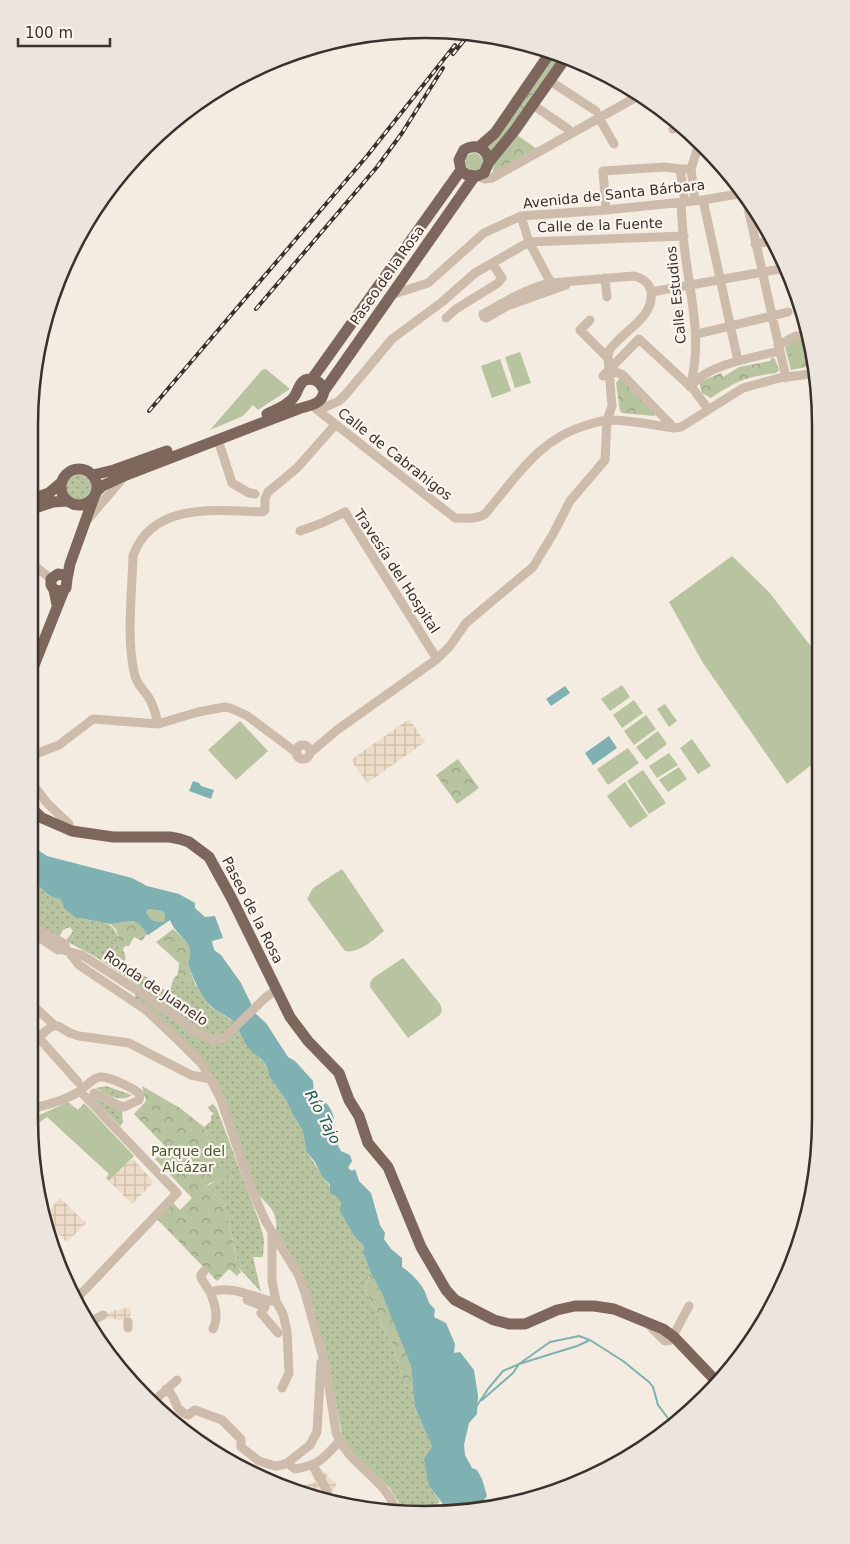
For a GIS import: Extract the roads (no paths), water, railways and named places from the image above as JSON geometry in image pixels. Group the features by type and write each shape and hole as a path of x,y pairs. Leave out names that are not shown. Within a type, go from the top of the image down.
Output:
{"main road":[{"name":"Paseo de la Rosa","path":"93,475 114,470 272,412 294,398 301,382 312,379 461,170 460,154 469,147 480,147 495,133 547,57"},
{"name":"Paseo de la Rosa","path":"317,402 475,177 484,173 489,162 516,130 562,63"},
{"path":"480,147 486,151 489,162"},
{"path":"461,170 467,175 475,177"},
{"path":"312,379 320,383 317,402"},
{"path":"297,392 299,400 317,402"},
{"path":"38,507 52,502 85,504 102,486 126,475 317,402"},
{"path":"38,497 49,493 62,482 68,473 77,469 88,471 93,475 98,486 86,524 70,564 59,582 57,606 38,655"},
{"path":"62,482 62,492 83,515 86,524"},
{"name":"Paseo de la Rosa","path":"38,814 69,830 89,835 170,837 189,842 209,857 283,1006 303,1036 339,1073 349,1100 359,1116 368,1143 388,1168 420,1247 454,1300 494,1320 509,1324 525,1324 557,1310 584,1305 614,1309 663,1329 678,1341 713,1378"}],"street":[{"path":"550,81 598,115 614,144"},
{"path":"475,177 492,178 598,115 633,98"},
{"path":"533,105 568,129"},
{"path":"697,149 691,169 720,280 738,361"},
{"path":"606,210 603,171 664,166 691,169"},
{"name":"Calle Estudios","path":"680,169 684,236 697,334 690,387"},
{"name":"Avenida de Santa Bárbara","path":"391,296 428,283 484,233 521,216 606,210 736,194"},
{"path":"749,214 786,378"},
{"path":"521,216 529,242 551,283"},
{"name":"Calle de la Fuente","path":"317,402 339,401 392,339 442,302 475,274 529,242 684,236"},
{"path":"756,244 767,242"},
{"path":"446,318 456,309 498,283 502,278 492,263"},
{"path":"650,292 780,269"},
{"path":"303,750 337,730 437,659 450,646 466,623 533,566 553,534 570,501 605,460 607,420 612,406 606,372 608,358 611,347 646,312 651,299 646,282 634,276 591,279 541,285 484,314 484,317 486,318 508,306 571,283 591,279"},
{"path":"605,278 607,297"},
{"path":"697,334 788,312"},
{"path":"590,320 580,330 608,358"},
{"path":"690,387 696,379 738,361 778,348 796,336 802,336"},
{"path":"606,372 639,339 690,387 708,410"},
{"path":"606,372 623,375 674,428"},
{"path":"607,420 674,428 681,427 742,388 809,374"},
{"name":"Calle de Cabrahigos","path":"317,402 332,423 455,518 468,519 485,514 531,459 546,445 564,433 607,420"},
{"path":"154,723 154,707 146,694 139,688 135,675 131,642 133,556 137,545 144,534 159,523 190,512 262,512 268,492 297,468 332,423"},
{"path":"220,446 232,483 249,493 255,494"},
{"path":"86,524 102,501 126,475"},
{"name":"Travesía del Hospital","path":"300,530 322,523 345,512 437,659"},
{"path":"38,567 59,582"},
{"path":"38,753 59,745 93,719 154,723 226,707 246,715 284,743 303,750 320,745 337,730"},
{"path":"38,791 47,804 69,824 69,830"},
{"path":"38,931 57,945 79,965 146,1010 202,1064 220,1096 251,1188 272,1232 299,1276 326,1368 339,1442 350,1457 388,1495 393,1505"},
{"path":"38,936 82,955"},
{"name":"Ronda de Juanelo","path":"57,945 70,952 82,955 152,1000 201,1035 216,1040 226,1035 276,990"},
{"path":"70,952 79,965"},
{"path":"38,1014 54,1029 129,1043 191,1075 210,1078"},
{"path":"54,1029 38,1037 78,1082"},
{"path":"38,1107 66,1098 80,1091 94,1079 101,1077 134,1089 140,1094 139,1100 124,1107 94,1093"},
{"path":"77,1291 177,1193 80,1091"},
{"path":"272,1232 272,1281 276,1301 283,1314 282,1332 288,1373 282,1388"},
{"path":"204,1271 201,1278 213,1291 265,1307 261,1313 282,1332"},
{"path":"213,1291 240,1292 276,1301"},
{"path":"213,1291 216,1312 216,1322 213,1329"},
{"path":"644,1322 665,1341 678,1341 689,1306 673,1324 663,1329"},
{"path":"94,1320 103,1316"},
{"path":"166,1389 173,1395 177,1408 181,1412 188,1415 194,1410 222,1420 241,1440 241,1447 259,1461 274,1466 282,1465 310,1445 317,1432 322,1354"},
{"path":"157,1398 177,1380"},
{"path":"286,1463 294,1469 313,1465 324,1458 339,1442"},
{"path":"313,1465 325,1493"}],"water":[{"path":"565,686 570,693 551,706 546,699"},
{"path":"609,736 617,748 593,765 585,753"},
{"path":"193,781 214,790 211,799 189,791"},
{"name":"Río Tajo","path":"38,850 47,856 132,878 147,886 179,894 195,903 195,908 205,917 215,916 223,938 212,941 214,950 221,955 241,983 256,1014 266,1023 288,1057 295,1061 313,1081 314,1094 329,1106 334,1122 333,1136 341,1151 350,1155 352,1161 348,1168 352,1171 355,1169 359,1181 371,1193 380,1225 385,1233 384,1239 391,1249 402,1258 402,1267 415,1278 423,1289 435,1309 434,1317 446,1323 455,1344 454,1353 460,1352 474,1370 478,1396 477,1414 469,1423 464,1445 465,1455 472,1468 477,1470 482,1479 487,1496 484,1502 443,1506 429,1486 424,1459 432,1447 415,1407 411,1366 382,1294 370,1271 363,1252 364,1246 354,1236 339,1210 341,1203 336,1196 330,1193 330,1185 306,1151 303,1131 286,1100 269,1076 267,1067 247,1046 234,1022 212,1007 200,992 188,963 190,949 188,944 177,932 170,920 148,935 139,924 133,921 110,924 75,917 65,909 60,899 51,896 38,886","holes":["148,909 163,911 165,921 158,922 149,917 146,912"]}],"waterway":[{"path":"476,1407 503,1371 519,1364 550,1342 579,1336 590,1340 623,1361 649,1382 653,1387 658,1405 669,1419"},
{"path":"482,1400 513,1373 519,1364 577,1346 590,1340"}],"railway":[{"path":"453,54 465,40"},
{"path":"149,411 367,156 455,45"},
{"path":"256,309 377,167 402,133 443,68"}],"park label":[{"name":"Parque del Alcázar","path":"188,1160"}]}
